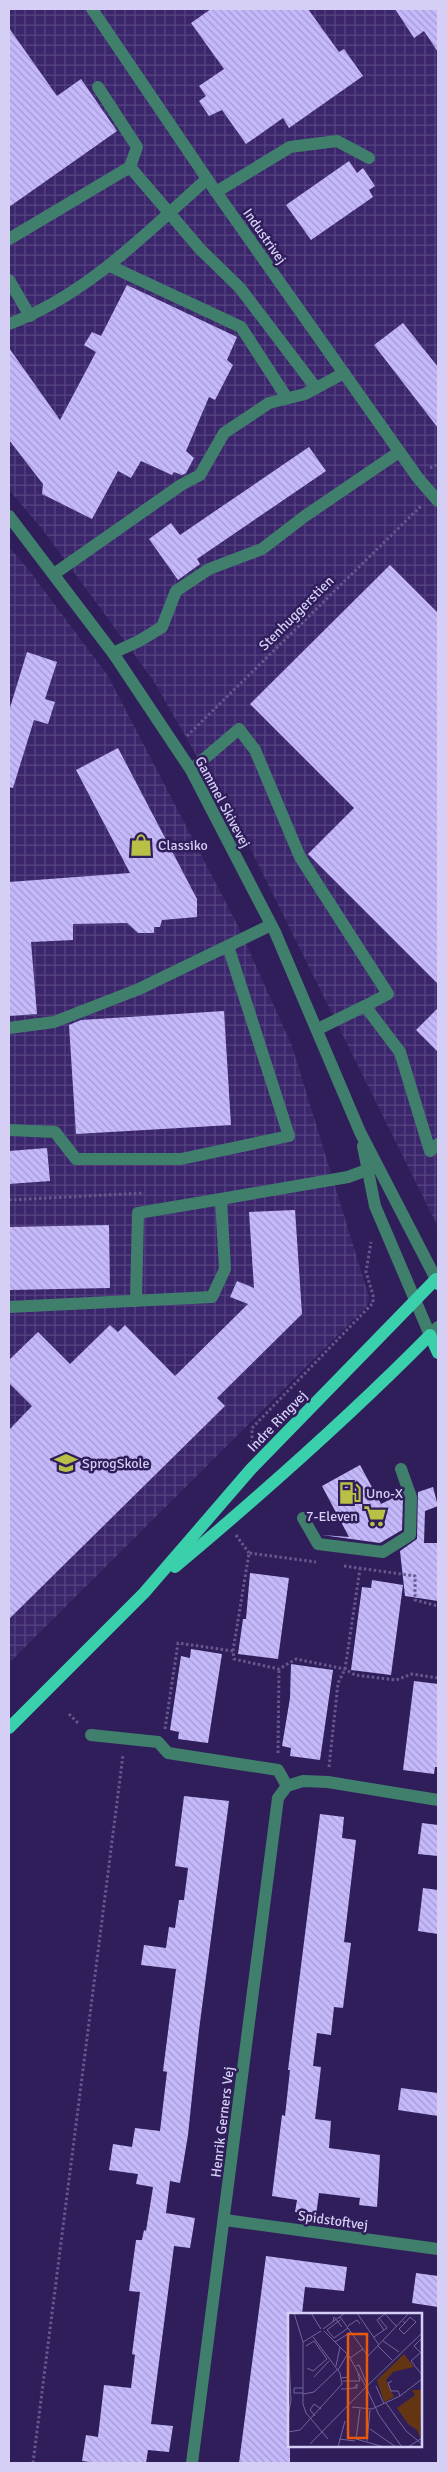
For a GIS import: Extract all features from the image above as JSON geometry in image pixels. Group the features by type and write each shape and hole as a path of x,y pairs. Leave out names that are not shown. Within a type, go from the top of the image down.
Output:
{"main road":[{"name":"Indre Ringvej","path":"9,1728 144,1593 252,1469 415,1300 437,1280"},
{"name":"Indre Ringvej","path":"144,1593 270,1487 390,1376 434,1331"},
{"name":"Gammel Skivevej","path":"434,1331 438,1353"}],"street":[{"name":"Industrivej","path":"92,9 216,192 399,452 435,497"},
{"path":"9,239 130,167 137,147 98,87"},
{"path":"216,192 290,147 337,141 369,158"},
{"path":"130,167 200,249 240,288 316,388"},
{"path":"9,324 30,316 110,266 207,179"},
{"path":"110,266 240,327 287,398"},
{"path":"9,280 30,316"},
{"path":"54,574 181,485 200,475 224,432 269,403 305,394 344,373"},
{"path":"113,653 139,641 162,627 176,591 209,570 262,549 305,516 399,452"},
{"name":"Gammel Skivevej","path":"9,516 113,653 191,770 271,925 318,1030 373,1168 437,1280"},
{"path":"191,770 239,729 255,750 300,857 388,994 318,1030"},
{"path":"9,1028 54,1022 139,989 271,925"},
{"path":"9,1130 55,1132 76,1159 181,1159 289,1136 228,946"},
{"path":"365,1006 400,1052 430,1151 438,1144"},
{"path":"136,1301 138,1213 348,1177 373,1168"},
{"name":"Gammel Skivevej","path":"373,1168 375,1206 415,1300 434,1331"},
{"path":"9,1307 212,1297 225,1269 222,1199"},
{"path":"303,1518 318,1544 383,1552 410,1535 411,1497 401,1469"},
{"path":"91,1735 158,1742 168,1753 278,1770 287,1786 303,1781 328,1782 438,1800"},
{"name":"Henrik Gerners Vej","path":"192,2463 225,2220 278,1798 287,1786"},
{"name":"Spidstoftvej","path":"225,2220 438,2249"}],"path":[{"name":"Stenhuggerstien","path":"173,743 188,736 435,497"},
{"path":"9,1200 154,1192"},
{"path":"252,1469 252,1428 373,1303 373,1295 366,1272 372,1234"},
{"path":"323,1563 249,1553 233,1651 234,1659 279,1669 296,1659 345,1669 355,1675 396,1680 412,1674 438,1678"},
{"path":"342,1566 416,1576 416,1600 438,1606"},
{"path":"328,1782 338,1683 345,1669 360,1568"},
{"path":"158,1742 167,1725 178,1643 233,1651"},
{"path":"278,1770 279,1669"},
{"path":"32,2463 125,1738"}],"shaded area":[{"path":"9,9 438,9 438,1227 251,850 153,680 43,530 9,490"},
{"path":"9,547 28,569 108,676 237,924 292,1046 369,1297 368,1304 364,1309 9,1663"}],"building":[{"path":"211,9 308,9 339,52 344,49 363,76 289,128 283,118 246,144 222,110 209,116 199,101 206,96 199,86 224,69 191,23"},
{"path":"395,9 438,9 438,52 424,31 414,38"},
{"path":"9,28 57,96 81,79 117,131 9,207"},
{"path":"349,161 357,173 363,168 375,186 369,190 373,197 311,240 286,205"},
{"path":"127,285 237,337 227,360 233,365 215,400 209,397 186,451 194,458 186,473 182,475 174,472 172,475 141,461 131,478 118,471 92,519 42,494 43,484 9,440 9,348 60,420 96,352 84,345 92,332 101,336"},
{"path":"403,323 438,367 438,428 374,345"},
{"path":"309,447 326,471 197,559 200,564 178,580 149,539 171,523 180,535"},
{"path":"390,565 438,613 438,984 308,854 354,808 250,704"},
{"path":"27,652 57,662 45,699 55,702 48,724 34,720 13,788 9,787 9,711"},
{"path":"118,748 197,899 197,917 162,920 160,927 154,927 154,933 138,933 127,923 73,924 73,940 31,942 37,1014 9,1016 9,882 130,873 76,770"},
{"path":"438,1008 438,1052 416,1030"},
{"path":"224,1011 231,1125 76,1134 69,1025 81,1020"},
{"path":"47,1148 50,1181 9,1184 9,1151"},
{"path":"295,1210 302,1314 217,1398 225,1406 9,1619 9,1430 32,1406 9,1383 9,1360 38,1332 70,1364 110,1325 118,1332 125,1325 175,1376 248,1304 230,1297 237,1281 254,1288 249,1212"},
{"path":"109,1225 110,1288 9,1290 9,1227"},
{"path":"360,1465 381,1504 401,1494 403,1498 402,1530 380,1543 322,1535 349,1537 322,1486"},
{"path":"433,1487 438,1506 425,1511 424,1543 438,1543 438,1601 405,1596 400,1551 417,1539 418,1492"},
{"path":"250,1573 289,1578 278,1659 238,1654 243,1619 246,1619"},
{"path":"372,1580 403,1585 391,1675 351,1670 362,1587 371,1588"},
{"path":"191,1649 222,1654 208,1743 178,1739 179,1732 170,1730 181,1656 190,1658"},
{"path":"291,1664 333,1670 320,1760 290,1756 291,1748 282,1746 290,1698"},
{"path":"414,1681 438,1684 438,1767 435,1767 434,1774 403,1770"},
{"path":"184,1796 229,1801 199,2030 188,2135 180,2183 170,2181 166,2213 195,2218 190,2248 174,2246 151,2424 173,2426 169,2452 148,2450 146,2463 82,2461 86,2435 98,2437 104,2385 131,2388 135,2355 132,2354 140,2292 129,2291 136,2240 142,2240 144,2230 146,2231 153,2187 136,2184 138,2174 109,2170 113,2144 132,2147 135,2128 160,2131 167,2072 163,2071 176,1969 141,1965 144,1945 166,1948 169,1927 175,1928 179,1900 184,1900 188,1868 175,1866"},
{"path":"320,1814 344,1817 342,1838 356,1840 344,1942 351,1943 343,2008 334,2007 331,2035 317,2033 313,2066 321,2067 315,2119 331,2121 329,2148 380,2155 377,2207 359,2205 360,2198 319,2193 316,2215 295,2212 297,2200 272,2196 282,2115 285,2116 290,2070 288,2070"},
{"path":"422,1823 438,1825 438,1856 418,1854"},
{"path":"423,1888 438,1890 438,1934 418,1931"},
{"path":"401,2088 438,2093 438,2116 398,2110"},
{"path":"266,2256 347,2267 344,2291 305,2287 302,2313 288,2313 288,2447 290,2447 290,2463 239,2463"},
{"path":"416,2273 438,2276 438,2307 412,2303"}],"place":[{"name":"Classiko","path":"141,845"},
{"name":"SprogSkole","path":"66,1463"},
{"name":"Uno-X","path":"350,1493"},
{"name":"7-Eleven","path":"375,1516"}]}
